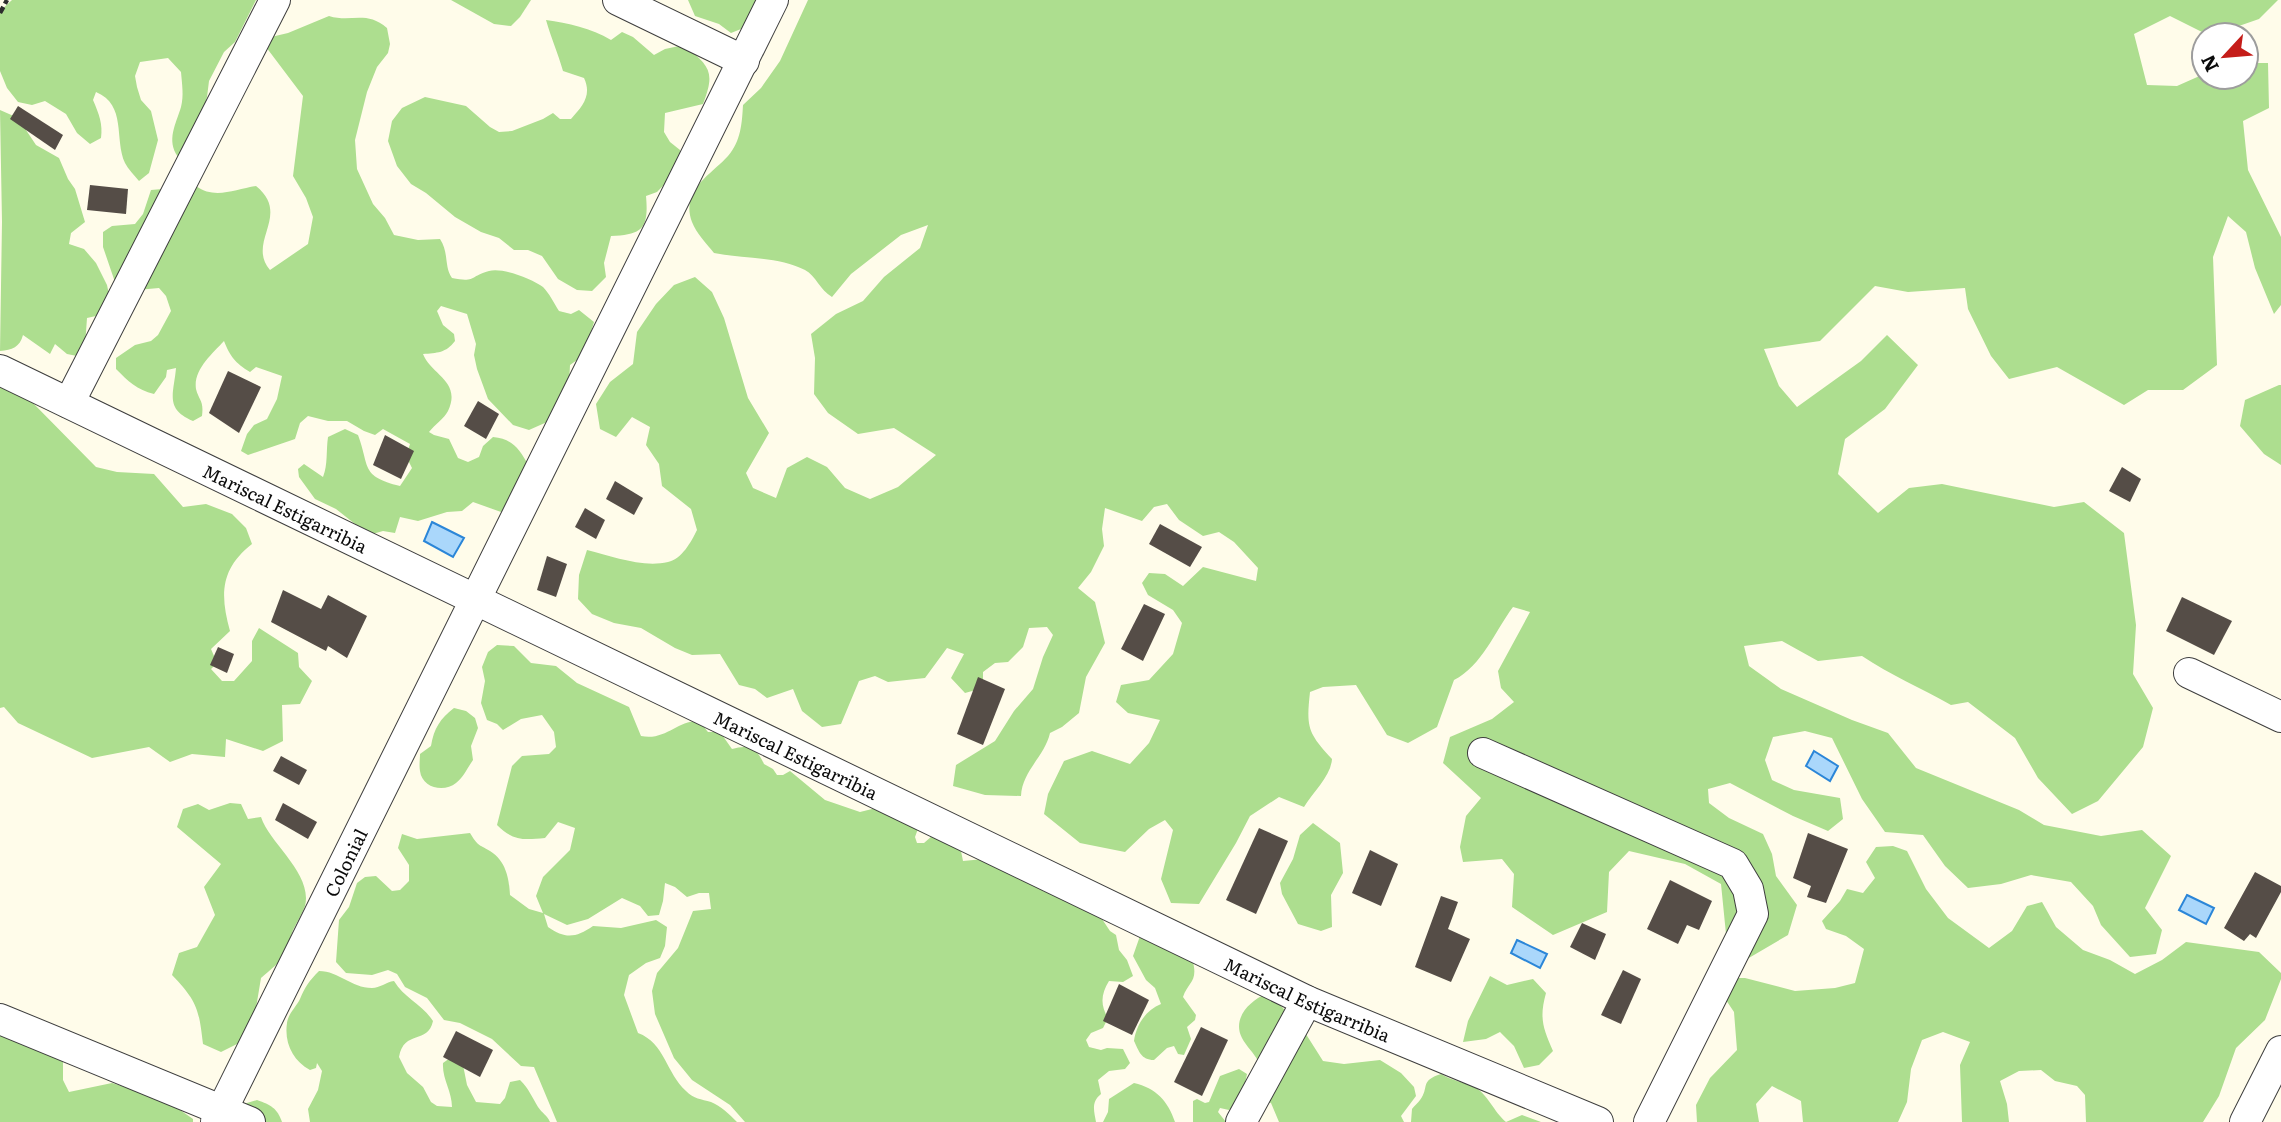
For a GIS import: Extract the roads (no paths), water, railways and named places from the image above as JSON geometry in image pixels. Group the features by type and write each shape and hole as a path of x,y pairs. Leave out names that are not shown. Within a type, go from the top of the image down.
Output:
{"street":[{"path":"69,403 275,0"},
{"path":"618,0 744,61"},
{"name":"Colonial","path":"219,1116 773,0"},
{"name":"Mariscal Estigarribia","path":"0,370 1307,1001 1588,1120"},
{"path":"2189,673 2281,718"},
{"path":"1483,753 1733,864 1748,889 1753,914 1649,1122"},
{"path":"1241,1122 1307,1001"},
{"path":"0,1019 219,1116 250,1122"},
{"path":"2245,1122 2281,1051"}],"water":[{"path":"432,522 464,538 453,557 424,541"},
{"path":"1814,751 1838,766 1830,781 1806,766"},
{"path":"2187,895 2214,908 2206,924 2179,910"},
{"path":"1517,940 1547,954 1540,968 1511,953"}]}
